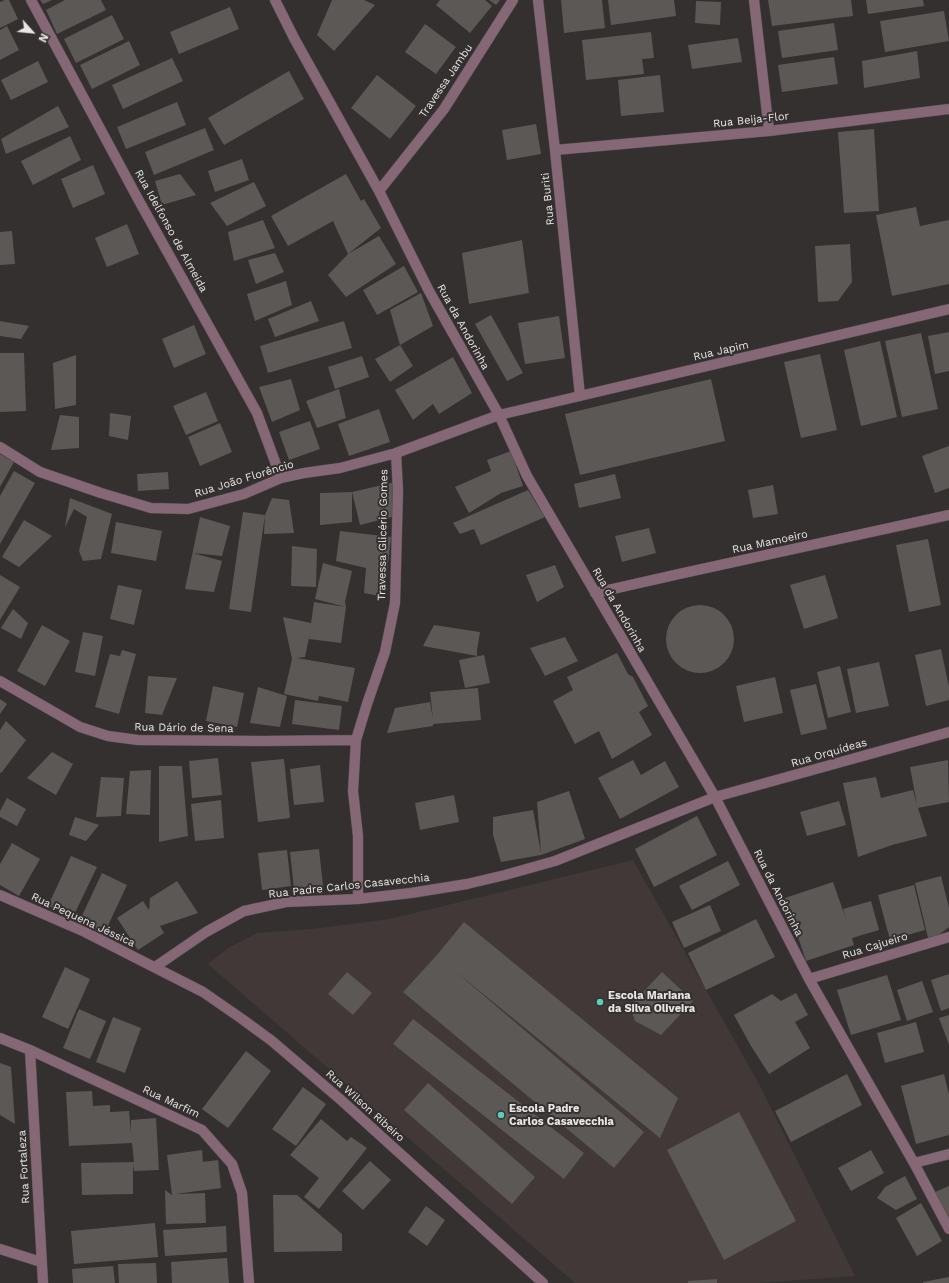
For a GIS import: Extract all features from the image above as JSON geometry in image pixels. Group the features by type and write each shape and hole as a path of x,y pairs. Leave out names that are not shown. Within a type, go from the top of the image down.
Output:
{"street":[{"name":"Rua Idelfonso de Almeida","path":"31,0 257,413 281,478"},
{"name":"Rua da Andorinha","path":"275,0 294,38 379,191 429,291 499,415 527,476 715,797 809,978 914,1163 949,1230"},
{"name":"Travessa Jambu","path":"379,191 444,109 513,0"},
{"name":"Rua Buriti","path":"538,0 580,396"},
{"path":"754,0 769,131"},
{"name":"Rua Beija-Flor","path":"555,150 769,131 949,109"},
{"name":"Rua Japim","path":"499,415 949,309"},
{"name":"Rua João Florêncio","path":"0,447 40,472 151,508 188,509 244,494 281,478 340,468 396,454 499,415"},
{"name":"Travessa Glicério Gomes","path":"358,899 358,836 353,791 356,740 385,652 395,602 398,491 396,454"},
{"name":"Rua Mamoeiro","path":"595,594 679,574 949,515"},
{"name":"Rua Dário de Sena","path":"0,681 80,727 108,736 138,740 356,740"},
{"name":"Rua Orquídeas","path":"715,797 949,732"},
{"name":"Rua Padre Carlos Casavecchia","path":"155,967 206,932 244,911 286,902 358,899 411,893 467,884 556,861 715,797"},
{"name":"Rua Pequena Jéssica","path":"0,895 85,932 155,967"},
{"name":"Rua Cajueiro","path":"809,978 949,937"},
{"name":"Rua Wilson Ribeiro","path":"155,967 203,992 272,1041 341,1100 543,1283"},
{"name":"Rua Marfim","path":"0,1038 30,1050 202,1130 232,1164 242,1193 249,1283"},
{"name":"Rua Fortaleza","path":"30,1050 42,1283"},
{"path":"914,1163 949,1154"},
{"path":"0,1249 42,1262"}],"shaded area":[{"name":"Escola Padre Carlos Casavecchia","path":"633,860 759,1084 855,1276 759,1283 575,1283 208,964 228,948 257,933 312,929 390,919"}],"building":[{"path":"9,0 18,19 0,28 0,2"},
{"path":"40,0 52,0 43,4"},
{"path":"65,0 101,0 106,10 57,34 46,10"},
{"path":"332,0 364,0 375,5 334,51 317,35"},
{"path":"440,0 485,0 492,6 470,33 436,5"},
{"path":"489,0 500,0 496,5"},
{"path":"561,0 602,0 605,28 564,33"},
{"path":"608,0 674,0 676,16 611,25"},
{"path":"768,0 851,0 853,16 772,26"},
{"path":"866,0 923,0 924,6 868,14"},
{"path":"696,1 721,2 720,25 695,23"},
{"path":"230,7 239,29 179,54 170,32"},
{"path":"944,11 949,41 885,52 880,21"},
{"path":"112,15 124,39 76,63 64,39"},
{"path":"834,23 838,50 782,58 778,31"},
{"path":"425,24 456,47 436,74 405,52"},
{"path":"7,26 19,50 0,60 0,30"},
{"path":"651,32 654,58 642,59 644,74 586,80 582,40"},
{"path":"738,38 742,62 692,69 688,45"},
{"path":"129,41 140,65 92,89 80,65"},
{"path":"917,51 920,78 864,88 862,61"},
{"path":"834,57 838,84 782,92 778,65"},
{"path":"172,58 183,81 123,109 112,85"},
{"path":"38,61 48,82 11,100 1,80"},
{"path":"289,71 304,99 224,145 208,118"},
{"path":"377,75 416,106 390,139 351,108"},
{"path":"660,75 664,112 621,116 618,80"},
{"path":"177,102 186,125 126,149 117,127"},
{"path":"58,106 69,127 6,154 1,139"},
{"path":"536,124 541,154 507,160 502,130"},
{"path":"205,128 214,150 154,175 145,152"},
{"path":"874,129 879,211 844,213 838,132"},
{"path":"70,136 81,160 33,185 21,161"},
{"path":"242,159 249,180 215,192 208,171"},
{"path":"93,165 105,194 73,208 61,179"},
{"path":"180,174 196,195 162,205 155,181"},
{"path":"346,174 361,201 364,199 381,228 348,254 333,221 288,246 271,216"},
{"path":"254,182 266,206 227,226 210,203"},
{"path":"916,207 920,226 949,220 949,284 892,296 876,215"},
{"path":"263,220 275,248 234,261 228,232"},
{"path":"127,224 139,254 107,267 95,238"},
{"path":"12,231 15,264 0,265 0,232"},
{"path":"379,236 396,264 346,297 328,275 348,254"},
{"path":"522,240 529,293 469,304 462,253"},
{"path":"850,244 852,282 838,301 818,302 815,246"},
{"path":"275,253 284,272 256,284 248,260"},
{"path":"404,266 418,292 377,315 363,290"},
{"path":"286,281 292,305 255,321 247,294"},
{"path":"421,293 433,326 400,345 390,310"},
{"path":"311,301 319,321 275,337 268,319"},
{"path":"491,315 523,373 507,381 475,324"},
{"path":"559,316 565,358 525,364 518,323"},
{"path":"0,321 29,326 21,339 0,336"},
{"path":"344,321 352,348 268,373 260,346"},
{"path":"194,325 206,354 174,368 162,339"},
{"path":"949,332 949,371 935,374 928,336"},
{"path":"921,333 938,409 902,417 885,341"},
{"path":"880,341 897,417 861,426 844,350"},
{"path":"400,345 413,366 390,382 375,359"},
{"path":"0,353 24,353 26,411 0,412"},
{"path":"820,354 837,430 801,438 784,362"},
{"path":"76,355 76,405 55,409 53,363"},
{"path":"362,356 369,377 335,389 328,367"},
{"path":"453,357 472,393 439,414 433,404 413,420 395,390"},
{"path":"291,379 300,410 272,422 259,387"},
{"path":"711,379 725,441 580,475 565,414"},
{"path":"339,389 346,418 317,428 306,401"},
{"path":"206,392 218,421 186,435 173,406"},
{"path":"379,409 390,442 349,456 338,424"},
{"path":"110,413 131,416 128,440 109,436"},
{"path":"60,415 79,417 79,448 51,450"},
{"path":"310,421 320,449 289,460 279,432"},
{"path":"220,423 232,452 200,466 188,437"},
{"path":"949,446 949,488 935,493 922,456"},
{"path":"511,451 523,486 501,493 469,513 455,487 491,471 487,460"},
{"path":"0,454 14,462 0,487"},
{"path":"14,471 35,483 0,544 0,496"},
{"path":"168,472 169,489 138,491 137,474"},
{"path":"615,474 621,498 579,508 574,484"},
{"path":"395,482 392,517 360,525 352,492"},
{"path":"773,485 778,514 753,518 748,490"},
{"path":"528,490 545,517 481,545 474,529 460,534 453,523"},
{"path":"352,492 352,522 320,525 320,493"},
{"path":"70,498 112,514 101,559 83,561 79,551 87,517 74,509 65,527"},
{"path":"272,498 289,500 294,533 264,534 265,515"},
{"path":"243,512 265,515 251,612 229,609"},
{"path":"200,517 230,526 222,556 193,553 222,561 214,592 185,589"},
{"path":"24,520 52,536 19,567 2,557"},
{"path":"116,522 162,531 156,561 111,553"},
{"path":"649,528 656,553 622,562 615,536"},
{"path":"340,531 391,537 384,597 364,593 366,568 336,561"},
{"path":"928,539 941,605 909,612 896,545"},
{"path":"292,546 317,549 316,587 291,586"},
{"path":"323,563 352,571 345,602 346,607 315,599"},
{"path":"555,565 564,587 537,602 526,575"},
{"path":"0,575 20,587 0,620"},
{"path":"825,575 838,618 804,629 790,585"},
{"path":"118,585 142,590 134,625 110,619"},
{"path":"314,602 346,607 341,643 309,639 310,633 305,657 297,658 355,668 348,702 319,696 318,701 284,694 292,659 283,617 311,623"},
{"path":"700,605 713,608 724,615 731,626 734,639 731,652 724,663 713,670 700,673 687,670 676,663 669,652 666,639 669,626 676,615 687,608"},
{"path":"13,609 28,623 21,639 1,628"},
{"path":"42,625 70,641 45,686 17,671"},
{"path":"434,625 480,632 477,656 423,646"},
{"path":"83,632 103,636 95,676 75,672"},
{"path":"565,637 578,661 545,676 530,648"},
{"path":"941,649 949,687 949,700 926,706 915,655"},
{"path":"122,650 136,654 119,714 95,707 110,654 120,656"},
{"path":"617,653 628,674 633,677 648,706 639,712 652,735 612,759 599,731 575,744 553,701 573,690 567,677"},
{"path":"484,655 490,683 465,688 459,660"},
{"path":"879,662 889,706 856,713 847,669"},
{"path":"840,666 851,712 828,718 817,672"},
{"path":"148,676 177,678 162,715 145,713"},
{"path":"775,677 783,713 744,722 736,686"},
{"path":"816,684 827,729 801,735 790,690"},
{"path":"213,686 244,693 237,727 206,721"},
{"path":"258,687 287,696 280,727 250,723"},
{"path":"478,688 481,720 433,724 433,726 387,733 395,708 430,702 433,719 430,692"},
{"path":"0,699 7,704 0,714"},
{"path":"295,700 342,706 339,730 292,724"},
{"path":"6,721 26,740 0,773 0,730"},
{"path":"52,752 73,764 56,795 27,778"},
{"path":"218,758 222,795 192,798 189,761"},
{"path":"284,759 290,818 258,822 251,762"},
{"path":"633,760 641,775 665,761 679,787 620,819 598,778"},
{"path":"948,760 949,802 918,808 927,836 892,845 858,857 843,783 876,777 881,798 913,790 917,805 910,767"},
{"path":"320,765 324,802 294,805 290,769"},
{"path":"159,766 182,766 188,836 159,842"},
{"path":"151,770 150,815 126,814 130,771"},
{"path":"101,777 124,778 121,816 96,817"},
{"path":"569,791 585,839 541,855 501,862 493,835 493,817 533,810 541,853 537,802"},
{"path":"454,795 459,822 420,830 415,803"},
{"path":"7,798 26,809 17,826 0,817 0,811"},
{"path":"221,800 224,838 195,841 191,804"},
{"path":"839,801 846,825 807,836 800,812"},
{"path":"697,816 717,855 654,887 635,849"},
{"path":"75,817 99,825 86,841 69,835"},
{"path":"12,843 40,859 19,896 0,885 0,864"},
{"path":"319,849 323,886 294,889 290,852"},
{"path":"287,850 291,886 262,890 258,853"},
{"path":"71,856 97,867 73,917 48,906"},
{"path":"728,861 740,885 692,910 679,886"},
{"path":"102,873 127,885 104,934 79,922"},
{"path":"941,876 949,908 949,927 929,942 915,883"},
{"path":"177,881 198,913 160,926 164,933 138,950 117,918 143,901 149,910 150,898"},
{"path":"833,882 847,922 843,909 871,901 879,930 852,938 854,945 806,961 785,898"},
{"path":"914,885 925,930 890,940 878,895"},
{"path":"710,905 721,931 684,948 672,922"},
{"path":"756,919 775,957 706,990 688,953"},
{"path":"464,922 678,1098 660,1138 455,971 644,1132 614,1168 403,992 437,955"},
{"path":"65,967 90,979 68,1029 42,1017"},
{"path":"347,972 372,993 353,1015 328,994"},
{"path":"662,972 693,1001 661,1035 635,1021 630,1006"},
{"path":"949,974 949,1008 941,1011 931,980"},
{"path":"887,975 901,1020 851,1035 837,990"},
{"path":"922,981 933,1012 907,1021 897,990"},
{"path":"796,993 808,1015 795,1022 810,1048 769,1074 734,1015 772,994 781,1001"},
{"path":"79,1009 106,1021 90,1059 63,1048"},
{"path":"949,1015 949,1045 939,1018"},
{"path":"113,1017 141,1028 125,1073 96,1062"},
{"path":"413,1019 584,1153 564,1179 393,1044"},
{"path":"916,1022 924,1052 885,1063 877,1033"},
{"path":"246,1051 271,1071 228,1128 202,1109"},
{"path":"0,1063 11,1067 15,1124 0,1115"},
{"path":"847,1074 862,1105 791,1142 775,1111"},
{"path":"944,1074 949,1095 949,1135 916,1144 901,1086"},
{"path":"428,1083 535,1177 512,1204 404,1110"},
{"path":"303,1087 326,1104 296,1146 272,1129"},
{"path":"92,1091 93,1106 110,1105 110,1112 129,1111 131,1133 131,1120 156,1118 159,1170 134,1171 133,1164 133,1194 82,1195 81,1163 134,1162 132,1143 69,1146 66,1092"},
{"path":"739,1112 796,1221 724,1260 667,1150"},
{"path":"321,1119 347,1141 351,1137 367,1148 319,1209 304,1197 319,1178 290,1155"},
{"path":"202,1150 203,1162 218,1160 221,1188 175,1194 205,1193 206,1223 166,1224 165,1190 172,1195 167,1155"},
{"path":"871,1150 884,1173 851,1191 838,1168"},
{"path":"370,1161 391,1180 363,1210 342,1191"},
{"path":"905,1176 917,1199 896,1210 877,1198 885,1187"},
{"path":"949,1186 949,1218 935,1192"},
{"path":"273,1195 297,1195 342,1234 342,1251 274,1252"},
{"path":"921,1203 942,1241 917,1256 896,1218"},
{"path":"426,1206 445,1220 427,1246 408,1232"},
{"path":"155,1223 158,1257 74,1264 71,1231"},
{"path":"226,1226 227,1252 165,1256 163,1230"},
{"path":"227,1258 229,1283 172,1283 171,1262"},
{"path":"156,1263 157,1283 119,1283 118,1264"},
{"path":"113,1266 115,1283 73,1283 72,1269"},
{"path":"949,1277 949,1283 923,1283 923,1282"},
{"path":"717,1279 717,1283 688,1283 688,1281"}],"place":[{"name":"Escola Mariana da Silva Oliveira","path":"600,1002"},
{"name":"Escola Padre Carlos Casavecchia","path":"501,1115"}]}
